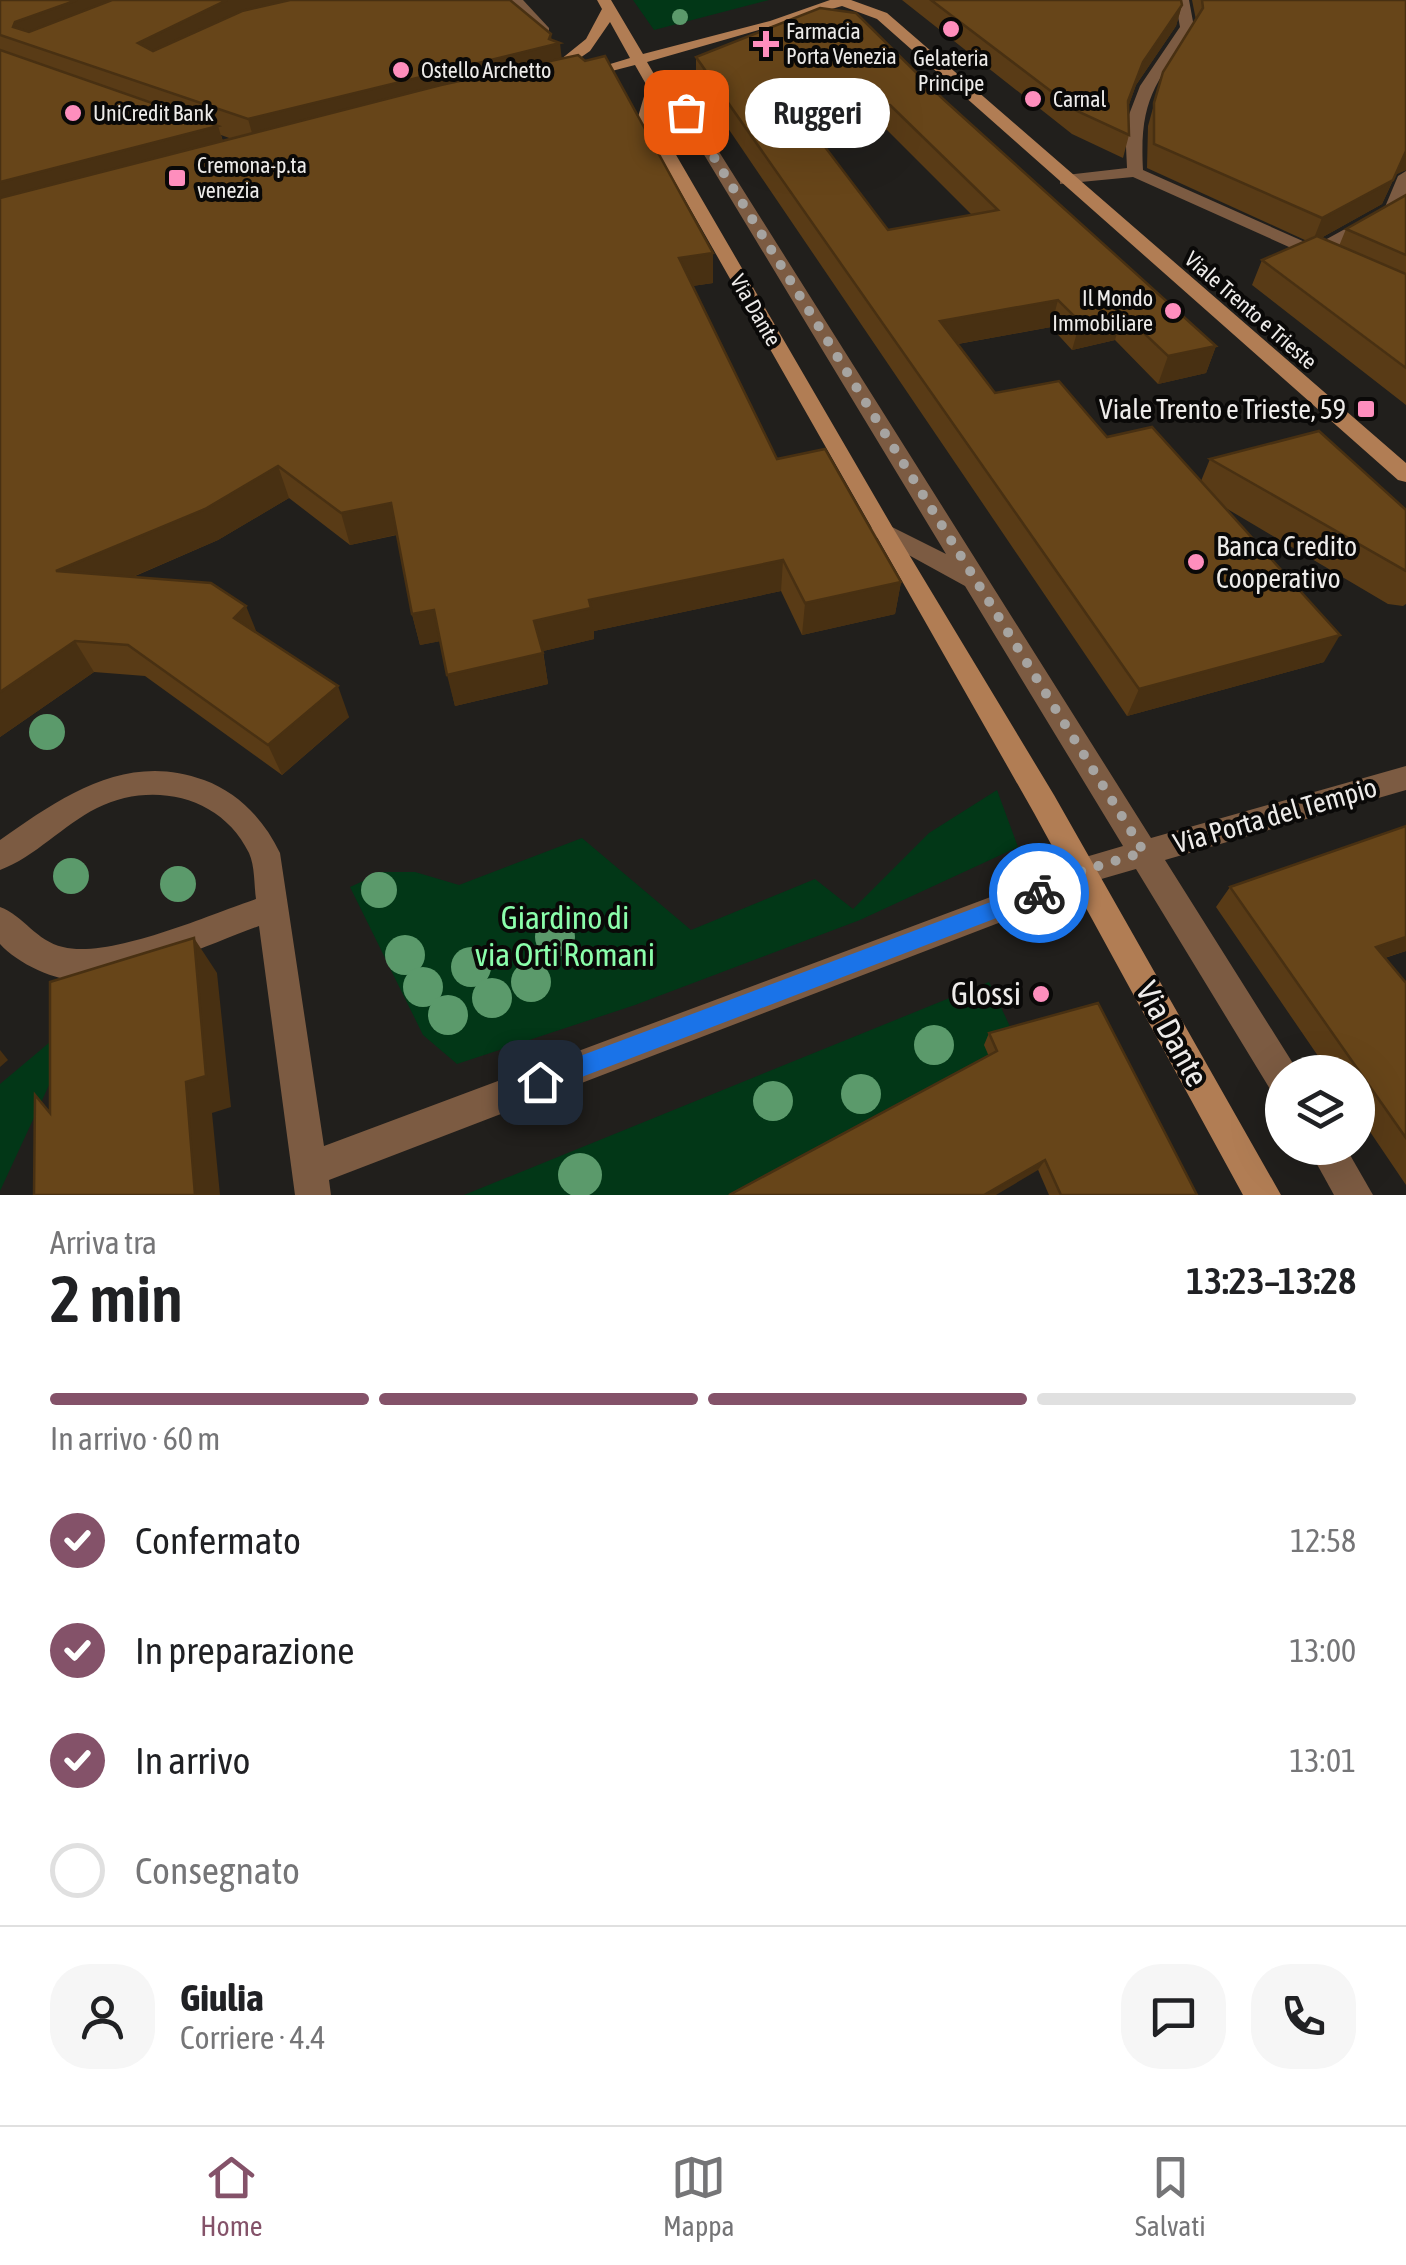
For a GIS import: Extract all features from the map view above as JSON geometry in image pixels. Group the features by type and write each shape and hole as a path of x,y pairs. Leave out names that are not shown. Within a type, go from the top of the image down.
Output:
{"main road":[{"name":"Viale Trento e Trieste","path":"837,0 847,0 882,16 1406,474"},
{"path":"543,70 563,72 775,24 847,0"},
{"path":"563,72 599,36 606,5"},
{"name":"Via Dante","path":"606,5 654,86 646,116 1082,871 1263,1195"}],"street":[{"path":"1066,180 1135,172 1133,125 1147,86 1186,27 1182,0"},
{"name":"Via Dante","path":"654,86 686,112 1269,1055"},
{"name":"Viale Trento e Trieste","path":"1135,172 1345,268"},
{"path":"1315,253 1392,210 1406,176"},
{"name":"Via Dante","path":"882,530 975,580"},
{"name":"Via Porta del Tempio","path":"1144,852 1406,778"},
{"path":"0,856 82,800 122,782 155,779 193,787 224,801 245,820 265,852 311,1182 1050,889 1082,871 1144,852"},
{"path":"0,921 20,944 59,962 89,966 273,908"},
{"path":"1336,1165 1355,1195"}],"lane":[{"path":"517,0 545,30"}],"green space":[{"path":"633,0 769,0 654,30"},
{"name":"Giardino di via Orti Romani","path":"997,790 1018,847 860,920 635,1005 457,1064 423,1035 350,887 383,872 415,872 459,885 582,838 691,930 815,879 853,909 929,833"},
{"path":"989,982 1015,1037 991,1062 747,1195 464,1195"},
{"path":"81,1016 0,1191 0,1084"}],"building":[{"path":"0,0 77,0 15,22 13,27 29,32 112,0 227,0 138,43 153,51 242,11 290,0 510,0 551,34 549,39 560,43 248,119 0,35"},
{"path":"931,0 1181,0 1182,5 1143,62 1128,101 1129,135 1077,111"},
{"path":"1202,0 1406,0 1406,151 1393,180 1322,218 1154,144 1154,103 1163,72 1203,8"},
{"path":"820,8 856,13 942,98 1216,346 1168,356 1123,313 1080,322 1058,300 940,321 995,393 1059,381 1107,437 1152,427 1340,635 1139,689 696,57","holes":["890,105 998,210 888,230 803,118"]},
{"path":"0,50 218,126 0,182"},
{"path":"578,55 585,61 605,56 713,253 679,258 777,459 825,449 901,582 805,603 783,560 589,600 591,608 534,621 543,653 447,675 434,610 412,614 391,503 341,513 278,466 205,509 56,571 211,583 246,606 234,618 338,686 268,745 128,645 75,641 0,692 0,198 441,85"},
{"path":"1406,195 1406,255 1346,229"},
{"path":"1317,236 1406,274 1406,368 1262,260"},
{"path":"1319,431 1406,510 1406,571 1210,459"},
{"path":"1406,826 1406,937 1376,947 1406,983 1406,1138 1375,1094 1375,1055 1348,1055 1230,887"},
{"path":"194,938 206,1076 186,1082 195,1195 34,1195 35,1095 50,1113 50,982"},
{"path":"1098,1003 1197,1195 1061,1195 1045,1160 984,1195 729,1195 997,1051 989,1033"}],"way so far":[{"path":"686,112 1144,852 1082,871 1039,893"}],"place":[{"name":"Gelateria Principe","path":"951,29"},
{"name":"Farmacia Porta Venezia","path":"766,44"},
{"name":"Ostello Archetto","path":"401,70"},
{"name":"Carnal","path":"1033,99"},
{"name":"Ruggeri","path":"686,112"},
{"name":"UniCredit Bank","path":"73,113"},
{"name":"Cremona-p.ta venezia","path":"177,178"},
{"name":"Il Mondo Immobiliare","path":"1173,311"},
{"name":"Viale Trento e Trieste, 59","path":"1366,409"},
{"name":"Banca Credito Cooperativo","path":"1196,562"},
{"name":"Glossi","path":"1041,994"}],"route":[{"path":"540,1082 1039,893"}]}
